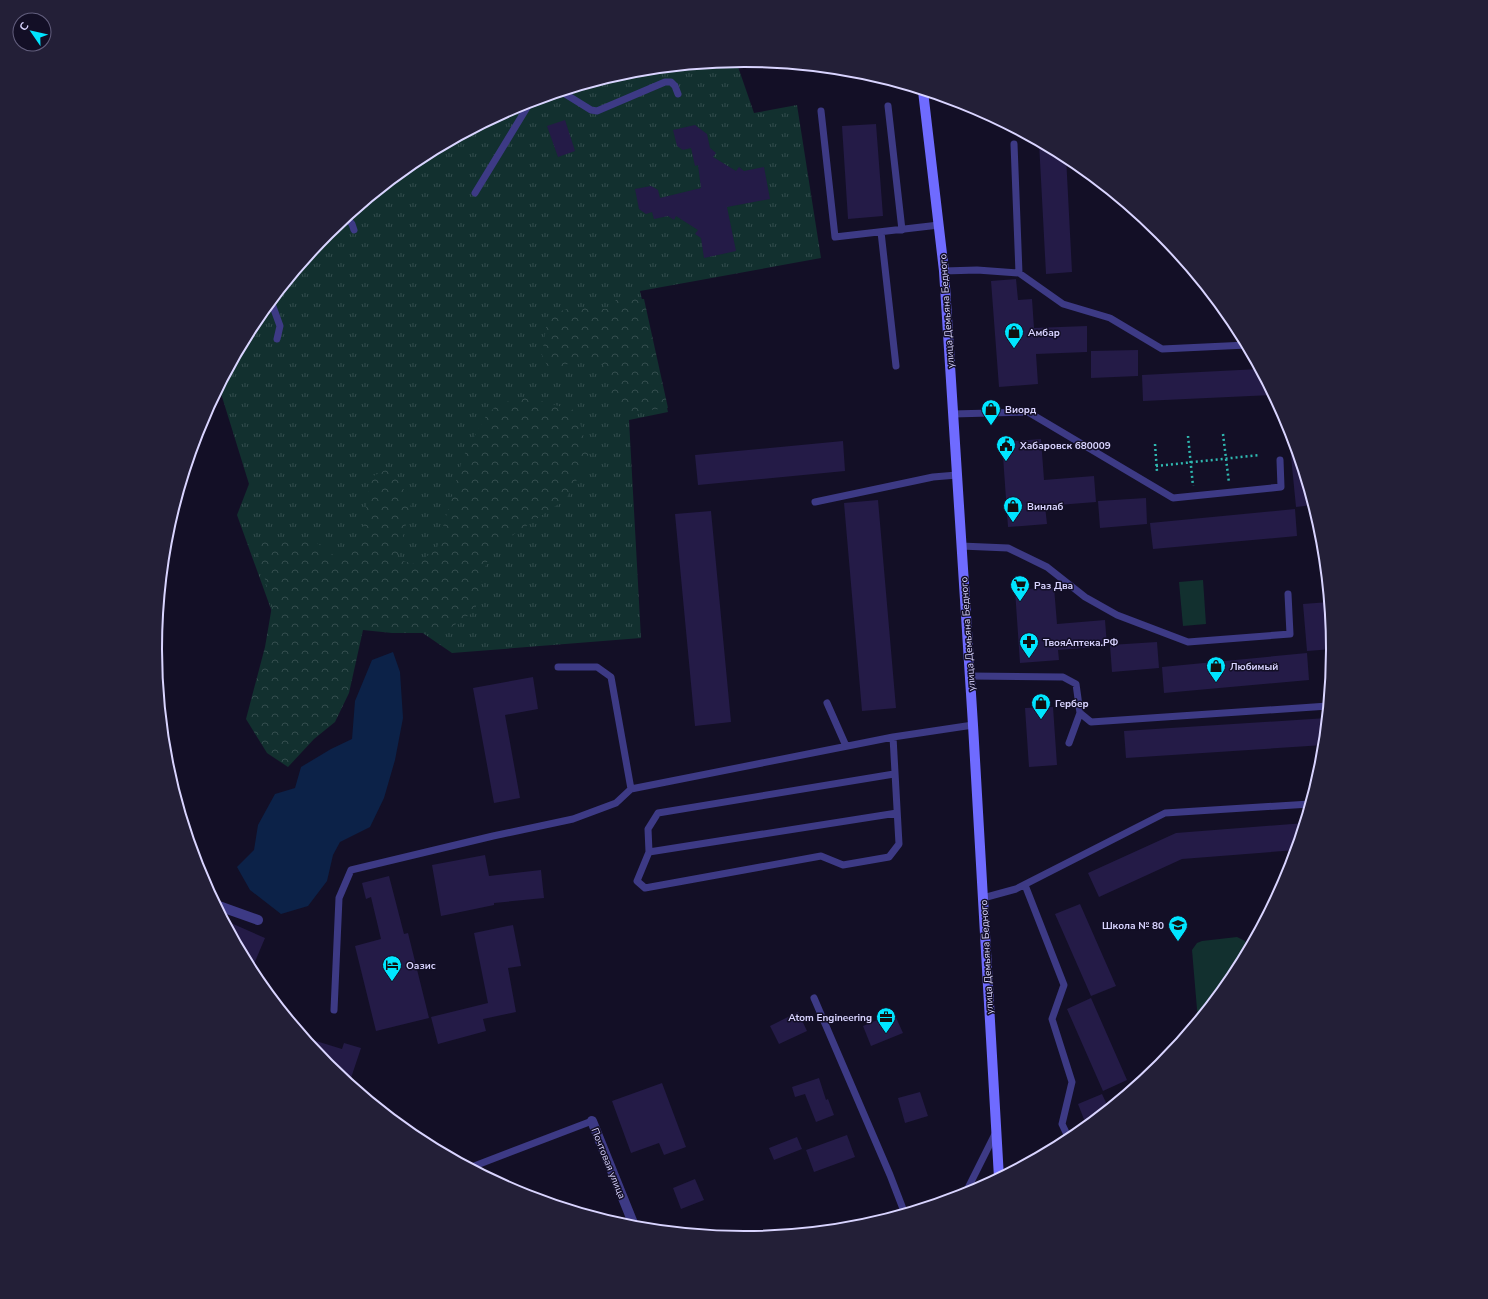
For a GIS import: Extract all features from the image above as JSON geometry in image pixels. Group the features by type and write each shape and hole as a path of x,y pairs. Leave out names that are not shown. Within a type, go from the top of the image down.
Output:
{"main road":[{"name":"улица Демьяна Бедного","path":"924,96 944,271 974,725 999,1174"}],"street":[{"path":"222,907 258,920"},
{"name":"Почтовая улица","path":"592,1121 632,1221"}],"lane":[{"path":"567,95 591,110 597,111 665,82 671,82 678,94"},
{"path":"888,106 902,230"},
{"path":"475,192 526,109"},
{"path":"821,111 835,237 939,225"},
{"path":"1014,144 1019,273"},
{"path":"350,221 354,230"},
{"path":"881,232 896,366"},
{"path":"944,271 977,270 1019,273 1063,304 1110,318 1162,350 1240,345"},
{"path":"273,307 280,326 277,339"},
{"path":"953,414 1028,412 1172,498 1281,487 1280,460"},
{"path":"815,502 933,477 957,475"},
{"path":"962,546 1008,548 1047,566 1085,597 1118,615 1188,642 1290,634 1288,594"},
{"path":"558,667 597,666 611,677 631,789"},
{"path":"970,676 1063,677 1076,684 1080,713 1069,742"},
{"path":"827,703 846,746"},
{"path":"1080,713 1091,722 1324,706"},
{"path":"334,1010 339,898 351,870 572,819 616,803 631,789 892,737 974,725"},
{"path":"892,737 899,844 889,857 843,865 821,856 645,888 637,881 649,852 648,829 658,813 894,774"},
{"path":"983,898 1025,885 1165,813 1306,804"},
{"path":"649,852 897,813"},
{"path":"1025,885 1064,985 1052,1019 1072,1082 1062,1124 1067,1135"},
{"path":"814,998 903,1209"},
{"path":"475,1166 592,1121"},
{"path":"968,1187 996,1132"}],"path":[{"path":"1223,434 1229,484"},
{"path":"1188,436 1194,487"},
{"path":"1155,444 1157,472"},
{"path":"1156,466 1260,455"}],"green space":[{"path":"738,67 754,113 797,105 821,258 640,291 668,412 629,420 641,638 452,653 367,595 272,612 237,515 249,484 221,394 240,358 282,295 306,265 360,212 389,187 420,165 486,127 521,111 593,87 630,78 706,68"},
{"path":"618,298 644,299 668,408 625,413 611,398 611,378 600,361 578,360 550,371 542,355 548,315 574,307 607,309"},
{"path":"526,397 577,411 589,458 566,499 492,549 483,573 475,611 443,633 392,633 363,630 349,693 335,722 314,739 288,767 267,753 246,719 265,647 272,606 254,538 306,537 340,560 361,541 371,477 392,467 411,504 397,560 417,564 437,548 463,457 486,416 498,404"},
{"path":"1203,580 1206,624 1183,626 1179,582"},
{"path":"1237,937 1245,941 1246,944 1228,973 1197,1015 1192,950 1197,943 1202,941"}],"water":[{"path":"393,652 400,672 403,718 395,760 384,798 370,827 340,842 333,855 327,881 308,906 281,914 250,890 237,867 254,850 258,825 275,794 295,788 301,767 331,749 352,739 355,701 372,660"}],"building":[{"path":"565,120 575,151 558,157 547,126"},
{"path":"876,124 883,216 848,219 842,126"},
{"path":"695,125 707,134 710,148 716,153 713,157 736,171 739,167 744,171 764,167 770,199 727,207 736,251 704,258 701,238 695,234 698,230 676,216 674,220 668,216 654,219 652,212 646,214 639,209 635,189 651,186 658,190 660,198 701,188 698,165 695,166 691,148 683,150 677,146 673,130"},
{"path":"1039,148 1066,164 1072,272 1046,274"},
{"path":"1016,279 1018,300 1032,299 1034,328 1087,326 1087,352 1036,354 1038,384 999,387 991,281"},
{"path":"1138,350 1138,376 1091,378 1091,351"},
{"path":"1254,369 1267,395 1143,401 1142,375"},
{"path":"1041,439 1044,480 1094,476 1096,502 1045,506 1047,524 1008,527 1002,442"},
{"path":"843,441 845,471 698,485 695,455"},
{"path":"1290,447 1296,462 1308,506 1296,507"},
{"path":"1146,498 1147,524 1100,528 1098,501"},
{"path":"878,500 896,708 862,711 844,503"},
{"path":"1295,509 1297,536 1153,549 1150,523"},
{"path":"711,511 731,722 695,726 675,514"},
{"path":"1054,587 1057,624 1105,620 1107,646 1058,650 1059,660 1020,663 1015,590"},
{"path":"1324,602 1326,650 1307,651 1303,604"},
{"path":"1157,642 1159,668 1112,672 1110,645"},
{"path":"1307,653 1309,680 1164,693 1162,667"},
{"path":"533,677 538,709 505,715 520,798 494,803 473,688"},
{"path":"1053,707 1057,765 1029,767 1025,708"},
{"path":"1323,718 1318,745 1126,758 1124,731"},
{"path":"1300,823 1291,850 1182,859 1099,897 1088,873 1176,833"},
{"path":"485,855 489,876 541,870 544,898 494,903 494,905 441,916 432,865"},
{"name":"Оазис","path":"389,876 404,934 408,933 429,1018 376,1031 355,946 381,939 371,897 366,899 362,883"},
{"path":"1080,904 1116,986 1091,996 1055,914"},
{"path":"230,923 265,938 254,964"},
{"path":"513,925 521,966 508,968 516,1012 483,1019 486,1031 438,1044 431,1017 488,1003 474,933"},
{"path":"1091,998 1127,1080 1103,1091 1067,1009"},
{"path":"798,1012 807,1031 779,1044 770,1026"},
{"path":"894,1013 903,1033 871,1046 863,1026"},
{"path":"311,1040 342,1049 344,1043 361,1048 351,1078"},
{"path":"819,1078 826,1100 828,1099 834,1115 816,1122 805,1094 795,1097 792,1087"},
{"path":"662,1083 686,1147 664,1155 659,1143 631,1153 612,1101"},
{"path":"920,1092 928,1116 905,1123 898,1098"},
{"path":"1102,1094 1107,1105 1085,1122 1078,1104"},
{"path":"847,1135 855,1157 814,1172 806,1150"},
{"path":"797,1137 802,1149 774,1160 769,1148"},
{"path":"695,1179 704,1200 681,1209 673,1188"}],"place":[{"name":"Амбар","path":"1014,349"},
{"name":"Виорд","path":"991,426"},
{"name":"Хабаровск 680009","path":"1006,462"},
{"name":"Винлаб","path":"1013,523"},
{"name":"Раз Два","path":"1020,602"},
{"name":"ТвояАптека.РФ","path":"1029,659"},
{"name":"Любимый","path":"1216,683"},
{"name":"Гербер","path":"1041,720"},
{"name":"Школа № 80","path":"1178,942"},
{"name":"Оазис","path":"392,982"},
{"name":"Atom Engineering","path":"886,1034"}]}
